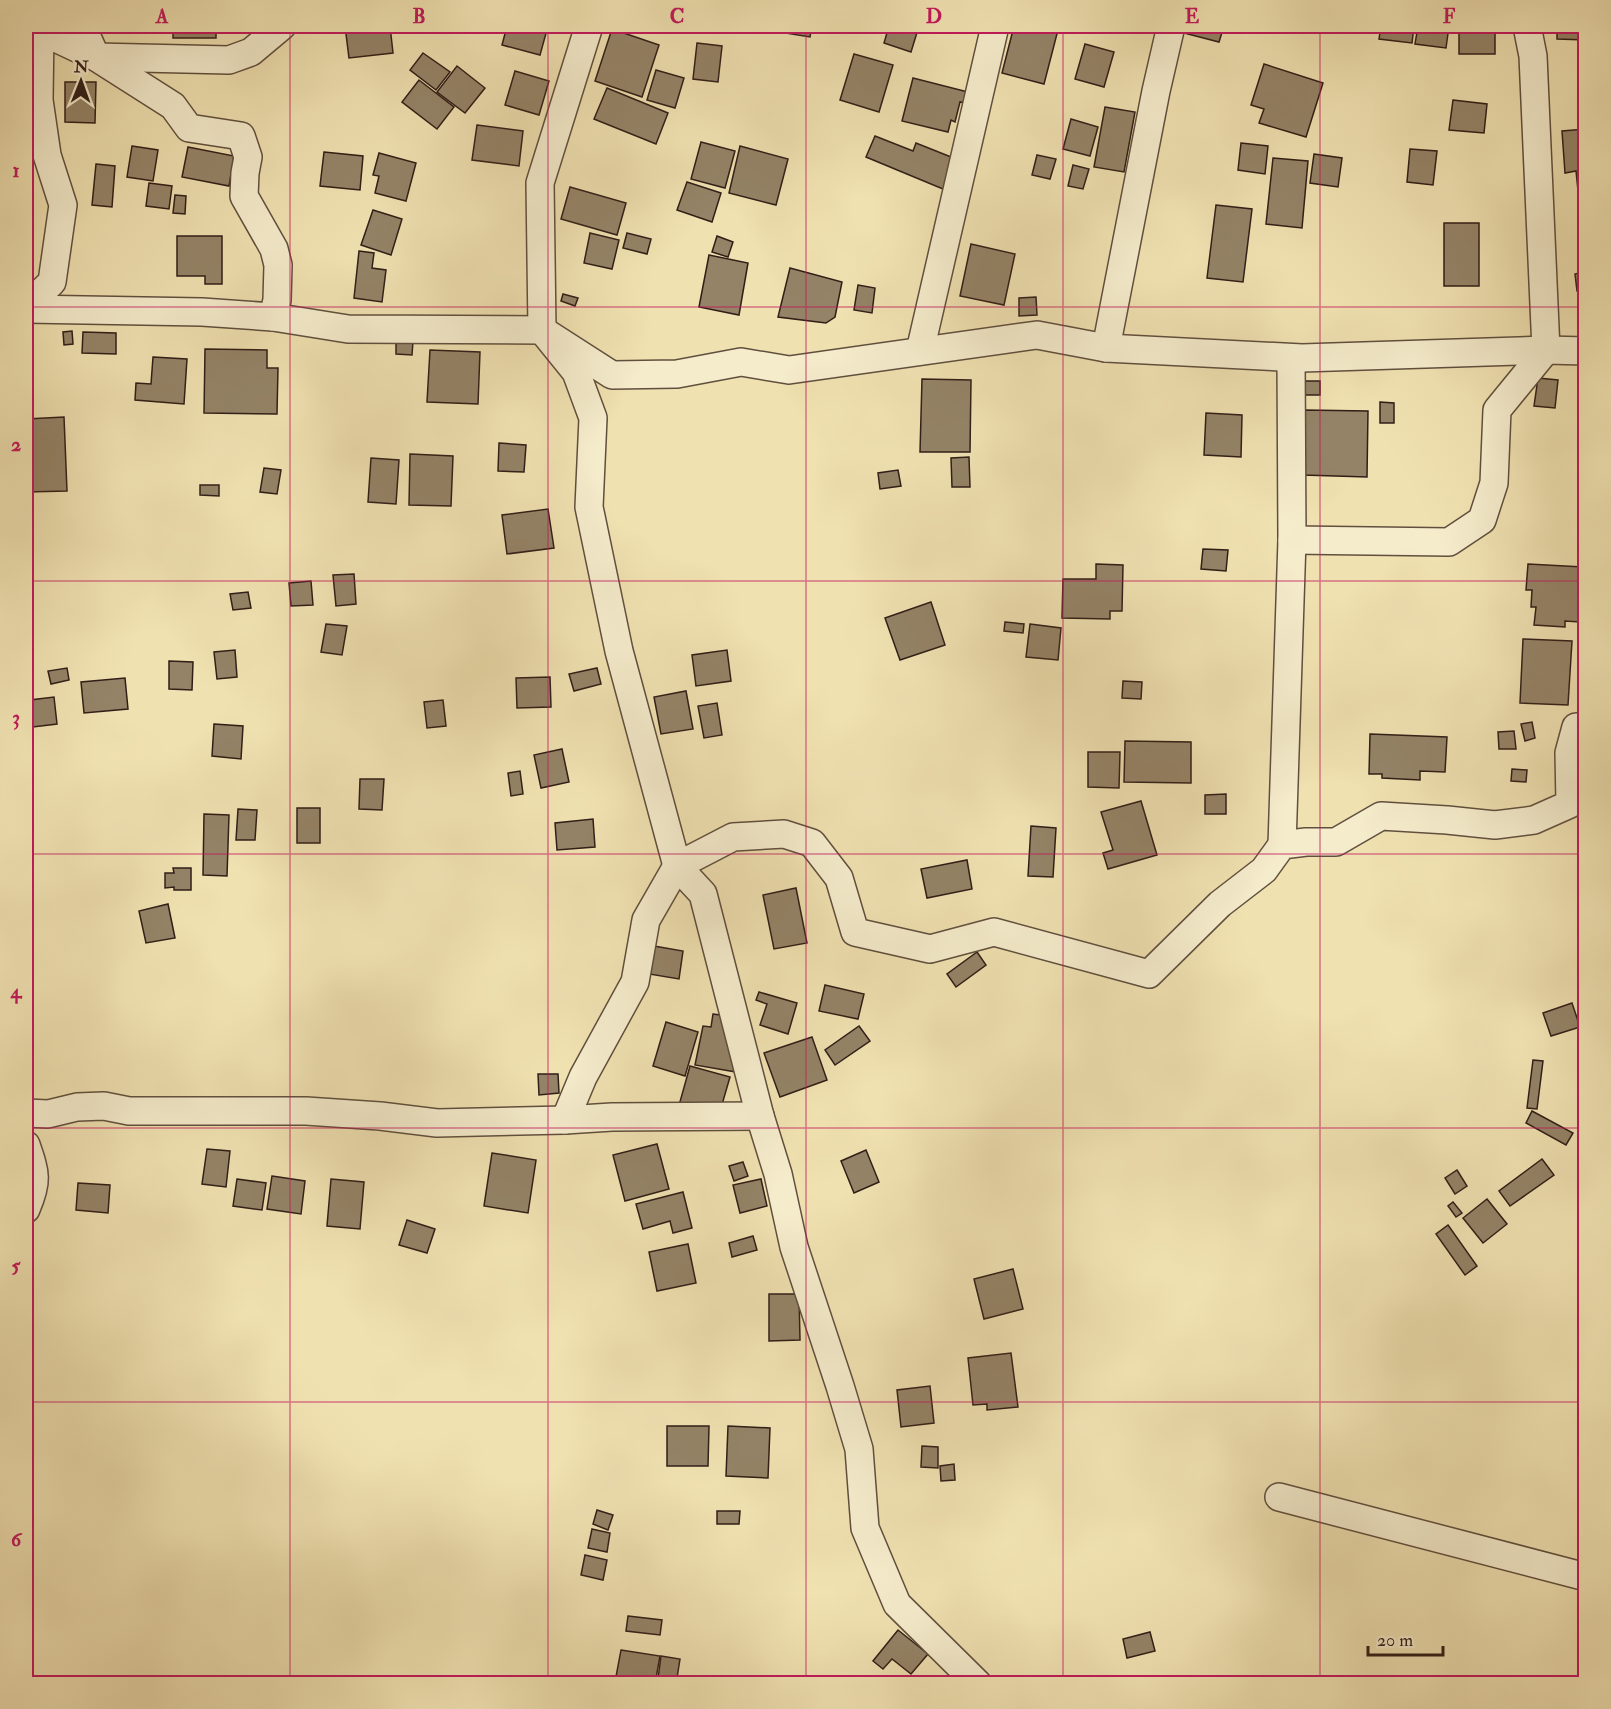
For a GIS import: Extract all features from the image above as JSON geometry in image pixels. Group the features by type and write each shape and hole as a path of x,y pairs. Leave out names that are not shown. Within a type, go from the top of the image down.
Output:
{"street":[{"path":"82,26 96,57"},
{"path":"96,57 229,60 251,52 282,26"},
{"path":"589,26 540,183 542,330 576,372 593,418 589,507 619,651 677,866 703,894 760,1116 778,1174 794,1247 859,1449 865,1528 897,1604 978,1683"},
{"path":"920,351 995,26"},
{"path":"1106,348 1171,26"},
{"path":"1292,540 1449,542 1482,520 1494,483 1497,410 1546,350 1533,56 1527,26"},
{"path":"26,308 52,282 63,205 47,155 39,100 35,28 96,57 173,106 189,128 241,136 248,157 244,196 274,249 278,265 277,300 273,317"},
{"path":"26,308 201,312 273,317 348,330 542,330 612,375 677,374 741,362 789,370 1037,335 1106,348 1291,358 1546,350 1586,351"},
{"path":"565,1120 583,1077 635,982 646,920 677,866 733,837 784,834 812,843 839,879 855,932 930,949 994,932 1149,974 1220,904 1264,870 1282,845 1292,540 1291,358"},
{"path":"1282,845 1336,842 1381,816 1495,825 1534,820 1569,804 1569,753 1576,727 1586,727"},
{"path":"26,1113 48,1114 77,1107 104,1106 129,1111 306,1111 437,1123 612,1117 760,1116"},
{"path":"26,1145 35,1172 32,1194 26,1209"},
{"path":"1279,1497 1586,1577"}],"building":[{"path":"173,26 216,26 216,38 173,38"},
{"path":"345,26 390,26 393,53 349,58"},
{"path":"461,26 495,26 494,32"},
{"path":"507,26 548,26 540,55 502,45"},
{"path":"786,26 812,26 810,37 785,33"},
{"path":"889,26 919,26 911,52 884,43"},
{"path":"1014,26 1059,26 1044,84 1002,73"},
{"path":"1186,26 1224,26 1219,42 1184,33"},
{"path":"1332,26 1355,26 1353,33 1331,28"},
{"path":"1381,26 1414,26 1412,43 1379,39"},
{"path":"1418,26 1449,26 1446,48 1415,44"},
{"path":"1557,26 1586,26 1586,40 1557,39"},
{"path":"612,29 659,45 642,97 595,81"},
{"path":"1459,31 1495,31 1495,54 1459,54"},
{"path":"697,43 722,46 718,82 693,79"},
{"path":"1085,44 1114,52 1104,87 1075,79"},
{"path":"423,53 450,72 436,90 410,70"},
{"path":"854,54 893,65 879,112 840,100"},
{"path":"1264,64 1323,83 1306,137 1259,123 1264,109 1251,105"},
{"path":"457,66 485,88 465,113 437,92"},
{"path":"656,70 684,78 675,108 647,100"},
{"path":"515,71 549,81 539,115 505,105"},
{"path":"913,78 968,92 965,103 960,102 955,122 951,120 948,132 902,121"},
{"path":"419,80 454,107 437,129 402,102"},
{"path":"65,82 96,82 95,123 65,122"},
{"path":"607,88 668,113 656,144 594,119"},
{"path":"1453,100 1487,104 1484,133 1449,130"},
{"path":"1105,107 1135,112 1124,172 1094,167"},
{"path":"1071,119 1098,127 1090,156 1063,149"},
{"path":"477,125 523,131 519,166 472,160"},
{"path":"1586,129 1586,220 1581,220 1576,171 1565,173 1562,131"},
{"path":"875,136 913,151 916,143 956,159 943,189 866,157"},
{"path":"701,142 735,151 725,188 691,179"},
{"path":"1241,143 1268,146 1265,174 1238,170"},
{"path":"132,146 158,150 153,181 127,177"},
{"path":"740,146 788,159 776,205 729,193"},
{"path":"188,147 234,156 229,186 182,177"},
{"path":"1410,149 1437,151 1433,185 1407,182"},
{"path":"324,152 363,156 360,190 320,186"},
{"path":"379,153 416,163 406,201 375,193 379,176 373,175"},
{"path":"1314,154 1342,158 1338,187 1310,183"},
{"path":"1037,155 1056,159 1050,179 1032,175"},
{"path":"1273,158 1308,161 1302,228 1266,224"},
{"path":"96,164 115,166 112,207 92,205"},
{"path":"1073,165 1089,169 1083,189 1068,186"},
{"path":"687,182 721,193 712,222 677,210"},
{"path":"149,183 172,186 169,209 146,206"},
{"path":"570,187 626,203 617,235 561,219"},
{"path":"175,195 186,196 185,214 173,213"},
{"path":"1216,205 1252,209 1243,282 1207,278"},
{"path":"373,210 402,219 391,255 361,245"},
{"path":"1444,223 1479,223 1479,286 1444,286"},
{"path":"1586,230 1586,290 1577,291 1575,274 1583,272 1578,231"},
{"path":"590,233 619,240 612,269 584,263"},
{"path":"627,233 651,239 647,254 623,248"},
{"path":"177,236 222,236 222,284 205,284 205,276 177,276"},
{"path":"717,236 733,242 728,257 712,252"},
{"path":"971,244 1015,254 1004,305 960,296"},
{"path":"359,251 374,253 372,268 386,270 382,302 354,298"},
{"path":"709,255 748,263 739,315 699,307"},
{"path":"790,268 842,282 835,317 826,323 778,317"},
{"path":"858,285 875,288 872,313 854,310"},
{"path":"563,294 578,298 575,306 561,301"},
{"path":"1036,297 1037,315 1019,316 1019,298"},
{"path":"72,331 73,344 64,345 63,332"},
{"path":"83,332 116,333 116,354 82,353"},
{"path":"396,340 413,341 412,355 396,354"},
{"path":"205,349 267,350 267,368 278,368 277,414 204,413"},
{"path":"430,350 480,352 478,404 427,402"},
{"path":"153,357 187,359 184,404 135,400 136,383 151,384"},
{"path":"1538,378 1558,380 1555,408 1534,406"},
{"path":"922,379 971,380 970,452 920,452"},
{"path":"1303,381 1320,381 1320,395 1303,395"},
{"path":"1380,402 1394,403 1394,423 1380,423"},
{"path":"1305,410 1368,411 1367,477 1303,475"},
{"path":"1206,413 1242,415 1241,457 1204,455"},
{"path":"64,417 67,491 26,492 26,419"},
{"path":"499,443 526,445 524,472 498,471"},
{"path":"410,454 453,456 451,506 409,505"},
{"path":"969,457 970,487 952,487 951,458"},
{"path":"371,458 399,460 396,504 368,502"},
{"path":"264,468 281,470 277,494 260,492"},
{"path":"898,470 901,486 880,489 878,473"},
{"path":"200,485 219,485 219,496 200,495"},
{"path":"548,509 554,548 507,554 502,515"},
{"path":"1203,549 1228,550 1226,571 1201,569"},
{"path":"26,563 31,563 31,605 26,605"},
{"path":"1096,564 1123,565 1122,611 1110,611 1110,619 1062,618 1063,579 1096,579"},
{"path":"1528,564 1583,567 1580,622 1565,621 1565,627 1534,625 1536,607 1531,607 1532,590 1526,590"},
{"path":"354,574 356,604 336,606 333,575"},
{"path":"311,581 313,605 291,606 289,583"},
{"path":"248,592 251,608 233,610 230,594"},
{"path":"931,602 945,645 900,660 885,618"},
{"path":"1005,622 1024,624 1023,633 1004,631"},
{"path":"326,624 347,626 342,655 321,652"},
{"path":"1030,624 1061,628 1058,660 1026,657"},
{"path":"1523,639 1572,641 1568,705 1520,703"},
{"path":"235,650 237,677 217,679 214,652"},
{"path":"727,650 731,681 696,686 692,655"},
{"path":"169,661 193,662 192,690 169,689"},
{"path":"67,668 69,680 51,684 48,671"},
{"path":"597,668 601,684 574,691 569,674"},
{"path":"550,677 551,707 517,708 516,678"},
{"path":"125,678 128,709 84,713 81,682"},
{"path":"1123,681 1142,682 1141,699 1122,698"},
{"path":"686,691 693,729 661,734 654,697"},
{"path":"54,697 57,724 33,727 30,700"},
{"path":"443,700 446,726 427,728 424,702"},
{"path":"717,703 722,735 704,738 698,706"},
{"path":"1532,722 1535,738 1525,741 1521,724"},
{"path":"214,724 243,726 241,759 212,756"},
{"path":"1514,731 1516,749 1499,749 1498,732"},
{"path":"1370,734 1447,737 1445,772 1420,771 1420,780 1382,778 1382,774 1369,774"},
{"path":"1125,741 1191,742 1191,783 1124,782"},
{"path":"562,749 569,782 541,788 534,755"},
{"path":"1088,752 1120,752 1119,788 1088,787"},
{"path":"1512,769 1527,770 1526,782 1511,781"},
{"path":"520,771 523,794 511,796 508,773"},
{"path":"360,779 384,779 382,810 359,809"},
{"path":"1226,794 1226,814 1205,814 1205,795"},
{"path":"1141,801 1157,855 1108,869 1103,853 1113,850 1101,812"},
{"path":"297,808 320,808 320,843 297,843"},
{"path":"238,809 257,810 255,840 236,840"},
{"path":"204,814 229,815 227,876 203,875"},
{"path":"593,819 595,847 557,850 555,823"},
{"path":"1031,826 1056,828 1053,877 1028,876"},
{"path":"967,860 972,889 927,898 921,869"},
{"path":"173,868 191,868 191,890 165,888 165,873 174,873"},
{"path":"796,888 807,943 774,949 763,895"},
{"path":"168,904 175,938 146,943 139,911"},
{"path":"654,946 683,951 679,979 649,974"},
{"path":"977,952 986,965 956,987 947,974"},
{"path":"825,985 864,994 858,1019 819,1011"},
{"path":"759,992 797,1003 788,1034 760,1025 767,1004 756,1000"},
{"path":"1572,1003 1580,1027 1551,1036 1543,1013"},
{"path":"713,1014 727,1016 736,1072 695,1065 703,1026 711,1027"},
{"path":"666,1022 698,1032 685,1076 653,1066"},
{"path":"859,1026 870,1041 835,1065 825,1050"},
{"path":"812,1037 827,1080 780,1097 764,1053"},
{"path":"1533,1060 1543,1061 1537,1109 1527,1108"},
{"path":"690,1066 730,1077 721,1108 678,1109"},
{"path":"538,1074 558,1074 559,1093 539,1095"},
{"path":"1532,1111 1573,1133 1566,1145 1526,1123"},
{"path":"657,1144 669,1189 625,1201 613,1155"},
{"path":"207,1149 230,1151 226,1187 202,1184"},
{"path":"866,1150 879,1182 854,1193 841,1161"},
{"path":"492,1153 536,1160 528,1213 484,1206"},
{"path":"1542,1159 1554,1175 1510,1206 1499,1191"},
{"path":"743,1162 748,1176 734,1181 729,1166"},
{"path":"1457,1170 1467,1186 1455,1194 1445,1178"},
{"path":"272,1176 305,1181 301,1214 267,1209"},
{"path":"237,1179 266,1183 262,1210 233,1206"},
{"path":"331,1179 364,1182 360,1229 327,1226"},
{"path":"761,1179 767,1206 740,1213 733,1185"},
{"path":"78,1183 110,1185 108,1213 76,1210"},
{"path":"683,1192 692,1228 673,1233 670,1221 643,1229 636,1204"},
{"path":"1487,1199 1507,1224 1483,1243 1463,1218"},
{"path":"1453,1202 1462,1213 1456,1217 1448,1206"},
{"path":"407,1220 435,1229 427,1253 399,1245"},
{"path":"1448,1225 1477,1266 1465,1275 1436,1234"},
{"path":"753,1236 757,1250 732,1257 729,1243"},
{"path":"688,1244 696,1283 657,1291 649,1252"},
{"path":"1013,1269 1023,1309 984,1319 974,1279"},
{"path":"769,1294 799,1294 800,1340 769,1341"},
{"path":"1011,1353 1018,1407 987,1410 987,1404 973,1405 968,1358"},
{"path":"930,1386 934,1423 901,1427 897,1390"},
{"path":"667,1426 709,1426 708,1466 667,1466"},
{"path":"728,1426 770,1428 768,1478 726,1476"},
{"path":"922,1446 938,1447 938,1468 921,1467"},
{"path":"954,1464 955,1480 941,1481 940,1466"},
{"path":"597,1510 613,1515 608,1530 593,1524"},
{"path":"717,1511 740,1511 739,1524 717,1524"},
{"path":"592,1529 610,1533 607,1552 588,1548"},
{"path":"585,1555 607,1560 603,1580 581,1575"},
{"path":"628,1616 662,1620 660,1635 626,1631"},
{"path":"898,1630 928,1654 911,1674 892,1659 883,1669 873,1661"},
{"path":"1150,1632 1155,1651 1127,1658 1123,1639"},
{"path":"621,1650 660,1656 655,1684 615,1682"},
{"path":"661,1656 680,1659 676,1684 663,1684 663,1680 658,1679"}]}
